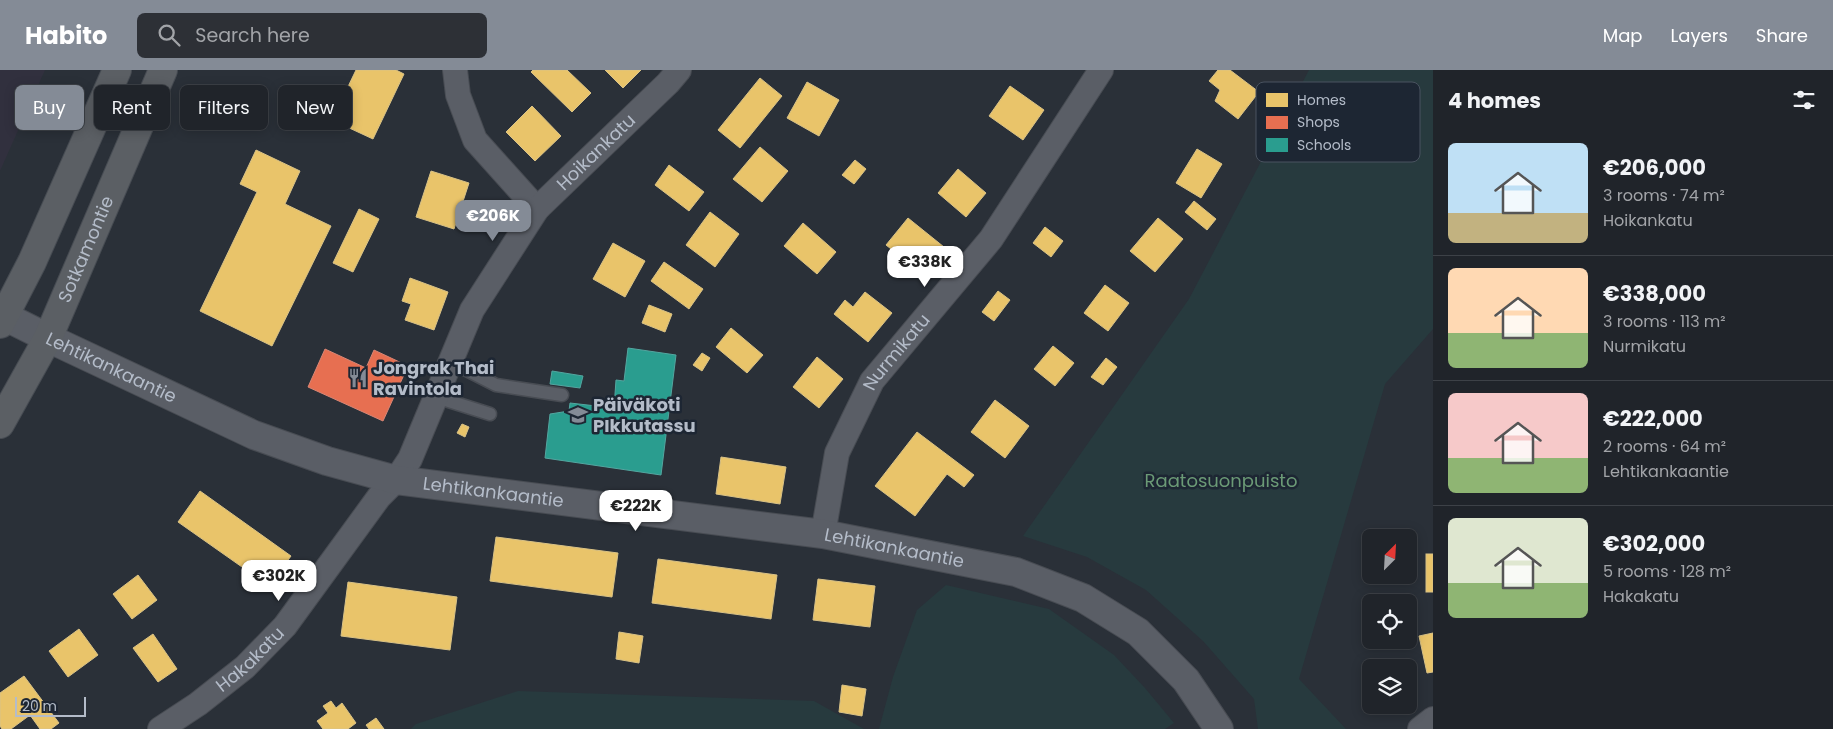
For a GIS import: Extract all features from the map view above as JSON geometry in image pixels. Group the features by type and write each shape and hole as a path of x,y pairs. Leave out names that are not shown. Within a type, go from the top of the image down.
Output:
{"highway":[{"path":"1,318 32,262 117,70"},
{"name":"Sotkamontie","path":"0,424 48,338 163,70"}],"street":[{"path":"455,70 458,95 475,140 537,209"},
{"name":"Hoikankatu","path":"396,480 410,459 472,310 537,209 668,83 679,70"},
{"name":"Nurmikatu","path":"823,534 836,453 872,382 991,238 1101,70"},
{"name":"Lehtikankaantie","path":"1,318 48,338 254,436 327,461 396,480 823,534 1016,572 1082,598 1138,632 1186,680 1219,729"},
{"name":"Hakakatu","path":"160,729 198,704 245,667 285,626 379,497 396,480"},
{"path":"1420,729 1433,719"}],"lane":[{"path":"451,362 496,385 562,395"},
{"path":"436,397 490,414"}],"shaded area":[{"path":"0,70 45,70 38,85 15,85 15,130 18,130 0,171"}],"green space":[{"name":"Raatosuonpuisto","path":"1309,70 1433,70 1433,329 1385,384 1299,679 1346,729 1258,729 1254,699 1203,641 1146,590 1087,557 1023,536 1189,299 1261,162 1420,162 1420,82 1303,82"},
{"path":"946,585 1049,609 1114,655 1174,723 1165,729 879,729 893,677 917,610"},
{"path":"518,691 814,701 864,729 411,729 416,724"}],"building: Homes":[{"path":"356,70 396,70 404,74 373,139 352,129 352,85 349,85"},
{"path":"533,70 567,70 591,93 572,112 531,72"},
{"path":"605,70 641,70 623,88"},
{"path":"1218,70 1230,70 1256,90 1256,96 1238,119 1215,101 1220,90 1209,81"},
{"path":"760,78 782,96 740,148 718,130"},
{"path":"807,82 839,100 819,136 787,118"},
{"path":"1010,86 1044,110 1023,140 989,116"},
{"path":"532,106 561,136 535,161 506,132"},
{"path":"760,147 788,171 762,202 733,179"},
{"path":"1197,149 1222,164 1201,198 1176,183"},
{"path":"256,150 300,171 285,204 331,226 272,346 200,311 257,192 240,184"},
{"path":"855,160 866,169 854,184 842,175"},
{"path":"669,165 704,192 689,211 655,185"},
{"path":"958,169 986,193 966,217 938,193"},
{"path":"431,171 469,183 454,229 416,217"},
{"path":"1194,201 1216,219 1207,230 1185,212"},
{"path":"359,209 379,219 353,272 333,263"},
{"path":"710,212 739,234 715,267 686,245"},
{"path":"908,218 944,247 923,274 886,245"},
{"path":"1158,218 1183,239 1155,272 1130,251"},
{"path":"803,223 836,252 817,274 784,246"},
{"path":"1045,227 1063,241 1051,257 1033,243"},
{"path":"613,243 645,261 625,297 593,279"},
{"path":"664,262 703,289 689,309 651,281"},
{"path":"410,278 448,292 434,330 405,320 411,304 402,301"},
{"path":"1105,285 1129,303 1108,331 1084,313"},
{"path":"998,291 1010,300 994,321 982,312"},
{"path":"865,292 892,313 868,342 834,314 845,300 853,307"},
{"path":"649,305 672,314 665,332 642,323"},
{"path":"731,328 763,355 747,373 716,347"},
{"path":"1053,346 1074,363 1055,386 1034,369"},
{"path":"702,353 710,358 702,371 693,365"},
{"path":"817,357 843,379 819,408 793,387"},
{"path":"1106,358 1117,367 1103,385 1091,377"},
{"path":"995,400 1029,426 1005,458 971,432"},
{"path":"462,424 469,427 465,437 457,433"},
{"path":"917,432 974,475 964,487 947,474 915,516 875,486"},
{"path":"721,457 786,467 780,504 716,494"},
{"path":"200,491 291,556 269,586 178,522"},
{"path":"496,537 618,553 612,597 490,581"},
{"path":"1426,554 1433,554 1433,592 1426,592"},
{"path":"658,559 777,575 771,619 652,603"},
{"path":"138,575 157,600 132,619 113,594"},
{"path":"818,579 875,586 870,627 813,620"},
{"path":"348,582 457,597 450,650 341,636"},
{"path":"79,629 98,655 68,677 49,651"},
{"path":"619,632 643,636 639,663 616,659"},
{"path":"1433,633 1433,672 1427,673 1419,636"},
{"path":"153,634 177,669 158,682 133,648"},
{"path":"24,676 59,723 51,729 40,729 30,715 11,729 2,729 0,726 0,693"},
{"path":"842,685 866,689 862,716 839,712"},
{"path":"331,701 336,708 342,703 356,723 348,729 323,729 317,721 328,713 323,706"},
{"path":"376,718 384,729 369,729 366,725"}],"building: Shops":[{"name":"Jongrak Thai Ravintola","path":"325,349 366,368 374,350 408,366 383,421 308,387"}],"building: Schools":[{"name":"Päiväkoti PIkkutassu","path":"628,348 676,355 661,475 545,458 550,414 569,411 570,403 614,408 616,380 624,381"},
{"path":"552,371 583,376 580,388 550,384"}],"place":[{"name":"Jongrak Thai Ravintola","path":"358,378"},
{"name":"Päiväkoti PIkkutassu","path":"578,415"}]}
